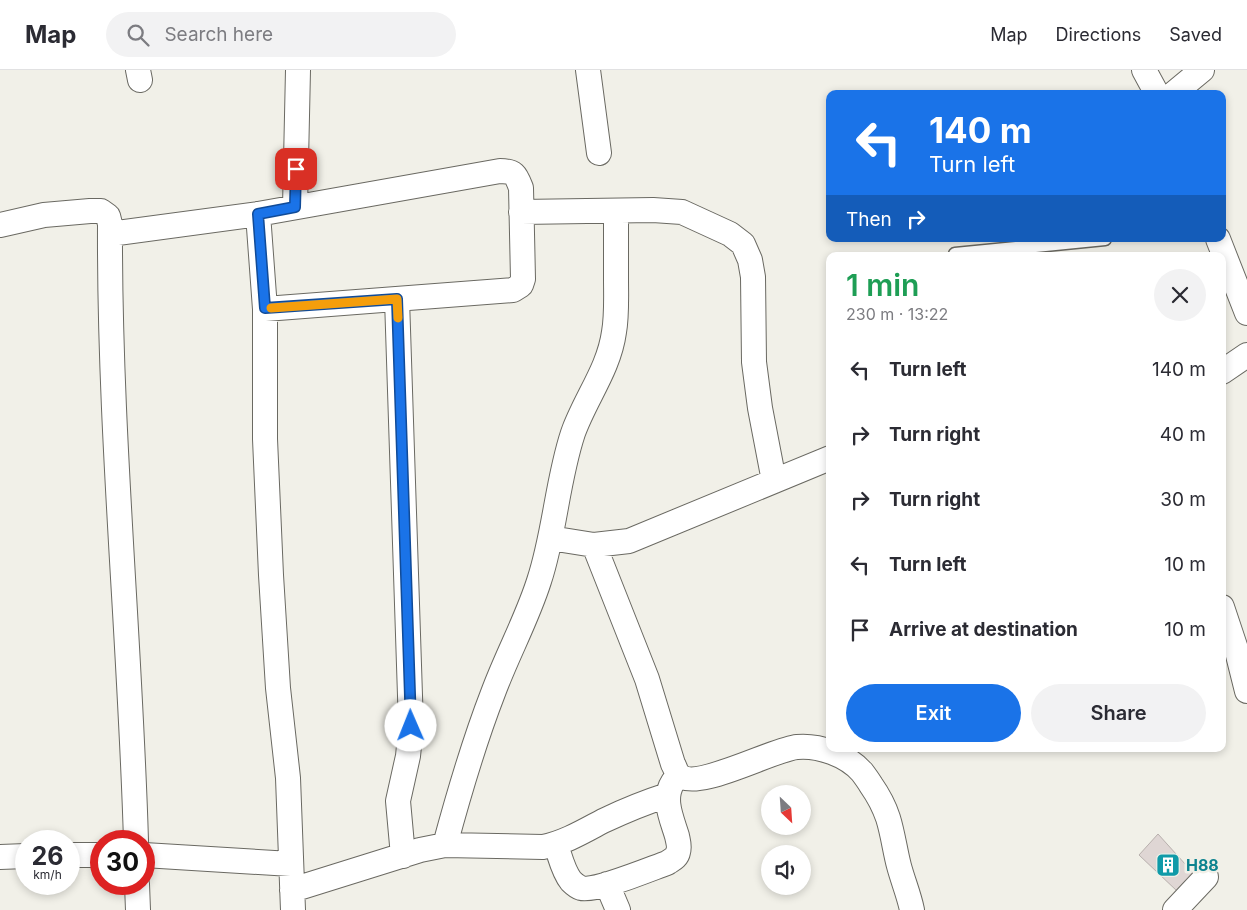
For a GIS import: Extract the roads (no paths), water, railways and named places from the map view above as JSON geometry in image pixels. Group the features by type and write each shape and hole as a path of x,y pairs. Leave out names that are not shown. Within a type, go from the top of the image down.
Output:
{"street":[{"path":"295,207 298,70"},
{"path":"588,70 599,153"},
{"path":"1144,70 1156,90"},
{"path":"1179,90 1202,70"},
{"path":"110,234 258,214 500,170 509,171 517,177 521,188 522,212 523,279 521,286 513,290 502,291 265,308"},
{"path":"522,212 653,210 682,212 730,234 743,244 750,260 753,277 754,362 760,408 774,481"},
{"path":"0,225 44,215 90,211 101,211 108,216 110,224 113,381 133,747 136,830"},
{"path":"446,844 463,779 476,739 493,692 530,607 539,580 550,538 561,478 574,433 610,350 614,332 616,299 616,211"},
{"path":"258,214 265,308 265,440 271,575 278,688 288,778 292,900 403,856 446,844 543,848 556,845 616,815 650,801 673,785 686,779 719,774 776,752 797,747 826,750"},
{"path":"1226,267 1236,303"},
{"path":"397,299 411,726 408,756 398,801 403,856"},
{"path":"1226,369 1247,355"},
{"path":"550,538 594,545 629,541 826,460"},
{"path":"556,845 567,874 572,882 581,888 591,888 607,884 667,863 675,858 678,852 678,843 668,805 673,785 673,764 647,679 594,545"},
{"path":"1226,625 1238,655 1247,691"},
{"path":"830,752 846,758 862,772 878,796 888,819 912,910"},
{"path":"0,856 15,856"},
{"path":"155,856 291,864"},
{"path":"1175,910 1206,878"},
{"path":"607,884 618,910"},
{"path":"137,895 138,910"}],"lane":[{"path":"975,252 1075,242"}],"place":[{"name":"H88","path":"1168,865"}]}
